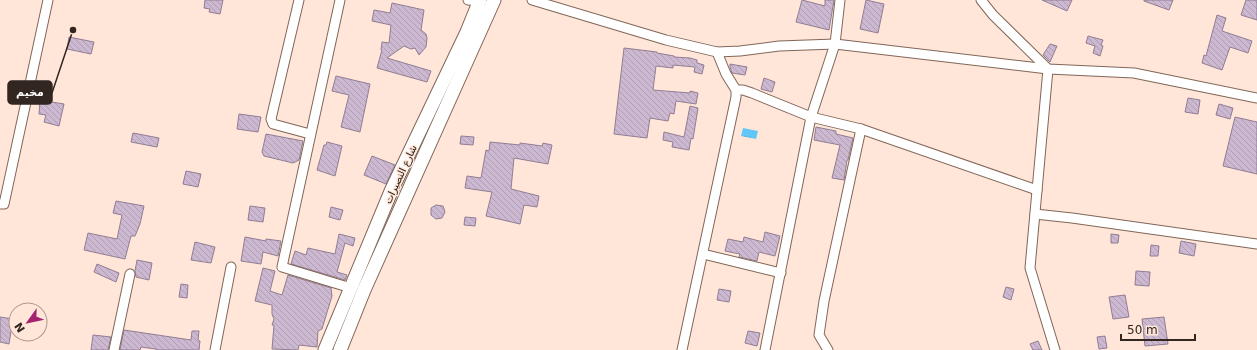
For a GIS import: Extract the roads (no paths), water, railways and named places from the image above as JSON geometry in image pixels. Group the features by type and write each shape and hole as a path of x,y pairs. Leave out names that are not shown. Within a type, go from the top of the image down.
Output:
{"main road":[{"name":"شارع النصيرات","path":"325,350 392,189 464,40 476,0"},
{"name":"شارع النصيرات","path":"340,350 364,290 494,0"}],"street":[{"path":"0,204 4,204 48,0"},
{"path":"299,0 271,119 273,124 310,134"},
{"path":"340,0 282,267 350,288"},
{"path":"532,0 666,40 717,52 780,46 835,44 1048,69 1134,73 1257,98"},
{"path":"765,350 811,117 835,44 840,0"},
{"path":"981,0 993,15 1048,69"},
{"path":"682,350 736,96 736,90 726,74 717,52"},
{"path":"1048,69 1030,268 1055,350"},
{"path":"736,90 748,92 811,117 861,129 1037,190"},
{"path":"828,350 819,335 824,301 861,129"},
{"path":"1035,214 1257,244"},
{"path":"703,254 781,273"},
{"path":"215,350 231,267"},
{"path":"114,350 130,274"}],"water":[{"path":"743,128 758,131 756,139 741,136"}],"place":[{"name":"مخيم","path":"73,30"}]}
